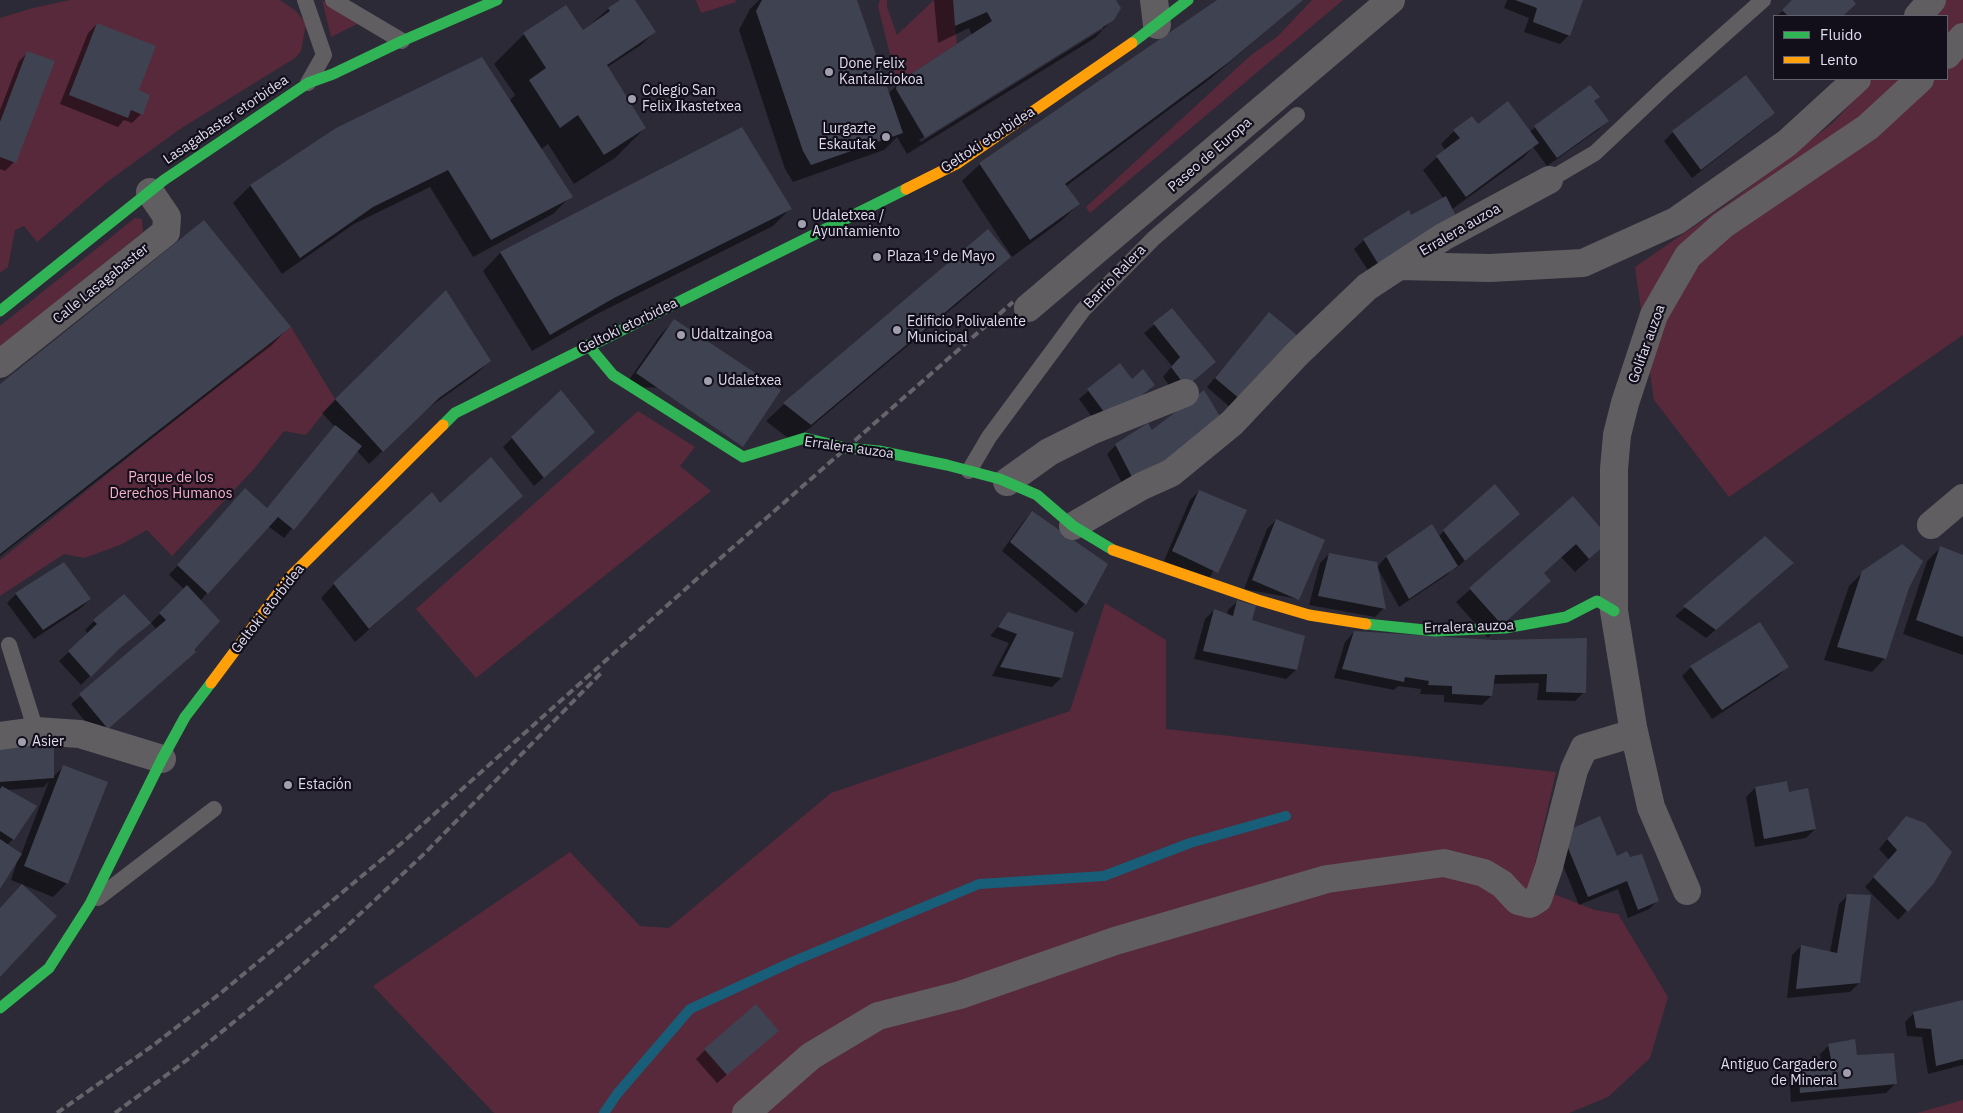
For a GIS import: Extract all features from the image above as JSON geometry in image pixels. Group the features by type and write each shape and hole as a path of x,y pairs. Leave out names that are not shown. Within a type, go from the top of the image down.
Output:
{"street":[{"name":"Lasagabaster etorbidea","path":"0,311 150,192 308,83 333,74 402,40 497,0"},
{"name":"Geltoki etorbidea","path":"0,1008 49,968 90,904 185,717 290,577 455,413 588,345 958,163 1155,13 1188,0"},
{"name":"Paseo de Europa","path":"1028,308 1390,0"},
{"path":"1919,15 1932,0"},
{"path":"1948,53 1963,37"},
{"path":"1398,266 1490,268 1583,263 1676,222 1788,143 1856,80"},
{"name":"Golifar auzoa","path":"1614,610 1614,469 1617,435 1654,315 1688,256 1723,225 1868,127 1919,80"},
{"name":"Erralera auzoa","path":"1073,526 1142,486 1171,473 1232,423 1297,354 1367,287 1443,237 1549,180"},
{"name":"Calle Lasagabaster","path":"0,364 166,232 167,217 150,192"},
{"name":"Erralera auzoa","path":"588,345 613,375 743,457 805,438 846,448 879,451 969,471 1007,482 1037,495 1073,526 1107,548 1258,600 1309,615 1379,626 1435,631 1505,628 1566,616 1597,601 1614,610"},
{"path":"1007,482 1049,452 1094,430 1185,392"},
{"path":"1931,525 1963,498"},
{"path":"1614,610 1634,733 1651,807 1687,891"},
{"path":"0,736 36,731 80,734 162,759"},
{"path":"746,1113 811,1056 878,1016 960,995 1115,941 1327,879 1444,863 1484,873 1502,884 1518,901 1530,904 1538,899 1549,867 1574,770 1584,748 1634,733"}],"lane":[{"path":"305,0 324,55 308,83"},
{"path":"334,0 402,40"},
{"path":"1549,180 1595,153 1665,87 1764,0"},
{"name":"Barrio Ralera","path":"969,471 989,437 1083,310 1154,238 1297,115"},
{"path":"9,645 36,731"},
{"path":"90,904 214,809"}],"green space":[{"path":"70,0 280,0 296,11 306,24 301,51 295,58 180,129 107,182 37,242 24,226 15,230 8,267 0,273 0,18"},
{"path":"322,0 357,24 331,37"},
{"path":"696,0 735,0 736,2 701,13"},
{"path":"880,0 887,0 887,7 897,35 934,0 953,0 957,44 897,83 878,6"},
{"path":"1312,0 1343,0 1090,213 1086,207 1250,56 1278,36"},
{"path":"1944,0 1963,0 1963,335 1729,497 1654,400 1635,267 1731,201 1834,122 1872,80 1948,80 1948,15 1931,15"},
{"path":"135,218 142,219 143,232 0,347 0,326"},
{"name":"Parque de los Derechos Humanos","path":"291,327 335,399 306,435 284,431 253,470 172,556 147,530 120,545 84,558 64,554 0,596 0,560"},
{"path":"638,411 695,447 680,466 711,491 476,678 416,609"},
{"path":"1105,603 1166,640 1166,729 1556,772 1530,885 1595,910 1618,914 1668,997 1650,1058 1608,1097 1569,1113 494,1113 373,986 570,852 640,926 669,928 831,793 1070,711"},
{"path":"1963,1100 1963,1113 1917,1113"}],"building":[{"path":"620,0 635,0 656,32 607,65 646,128 604,155 578,115 560,128 529,80 546,68 523,33 566,5 583,30 610,11 608,8"},
{"name":"Done Felix Kantaliziokoa","path":"762,0 857,0 903,133 811,165 803,151 756,11"},
{"path":"953,0 1116,0 1121,8 1114,20 925,138 896,89 897,83 992,21 987,12 955,26"},
{"path":"1217,0 1303,0 1229,62 1065,184 1080,204 1030,240 979,163"},
{"path":"1515,0 1583,0 1570,36 1533,22 1537,8"},
{"path":"1792,0 1853,0 1856,4 1844,15 1787,15 1782,10"},
{"path":"97,23 156,46 139,90 150,95 143,115 131,110 128,118 69,95"},
{"path":"27,51 55,61 16,163 0,157 0,122"},
{"path":"482,57 573,197 491,240 448,170 373,207 300,258 250,185 336,128"},
{"path":"1746,75 1775,113 1701,170 1672,131"},
{"path":"1590,85 1600,97 1594,101 1609,121 1557,158 1534,126"},
{"path":"1508,101 1539,143 1466,197 1436,156 1460,138 1453,130 1472,116 1478,124"},
{"path":"742,127 792,209 614,298 550,335 500,252"},
{"path":"1446,196 1460,224 1382,270 1363,239 1409,210 1411,215"},
{"path":"204,220 291,327 0,554 0,384"},
{"name":"Edificio Polivalente Municipal","path":"988,229 1011,257 811,425 783,403"},
{"path":"446,290 491,361 439,398 383,452 335,399"},
{"path":"1172,308 1216,362 1186,387 1171,367 1180,357 1153,323"},
{"path":"1269,312 1298,336 1241,400 1215,378"},
{"name":"Udaletxea","path":"674,319 781,390 743,447 636,373"},
{"path":"1120,363 1132,379 1143,369 1155,385 1110,420 1087,389"},
{"path":"561,390 595,432 544,478 511,437"},
{"path":"1204,390 1224,423 1135,483 1115,444 1148,423 1152,430"},
{"path":"335,425 362,446 294,530 278,517 208,594 177,565 245,488 267,508"},
{"path":"491,457 523,496 369,629 333,583 432,492 440,503"},
{"path":"1495,484 1520,514 1465,561 1443,530"},
{"path":"1199,490 1247,510 1218,573 1172,551"},
{"path":"1573,496 1611,540 1589,559 1576,544 1544,573 1551,581 1502,625 1469,588"},
{"path":"1032,511 1108,564 1086,605 1010,542"},
{"path":"1276,519 1325,540 1299,600 1252,580"},
{"path":"1432,524 1458,566 1409,599 1386,556"},
{"path":"1765,536 1794,563 1716,630 1683,606"},
{"path":"1902,544 1923,561 1909,588 1886,659 1837,647 1862,571"},
{"path":"1940,546 1963,555 1963,637 1916,620"},
{"path":"1329,553 1377,562 1386,609 1318,596"},
{"path":"64,562 91,599 43,630 15,593"},
{"path":"187,585 220,621 194,650 196,652 108,729 79,694 166,620 159,613"},
{"path":"124,594 151,623 119,649 91,677 68,651 97,624 93,620"},
{"path":"1237,600 1256,606 1252,620 1305,636 1297,670 1203,651 1214,609 1233,616"},
{"path":"1008,612 1074,632 1062,678 1000,667 1017,634 998,627"},
{"path":"1760,622 1789,667 1722,710 1690,666"},
{"path":"1354,631 1494,640 1587,638 1586,693 1546,692 1547,674 1495,675 1492,696 1452,694 1452,686 1428,685 1429,681 1405,677 1404,682 1342,669"},
{"path":"54,738 54,778 0,782 0,739"},
{"path":"63,765 108,782 68,884 24,866"},
{"path":"1787,781 1789,792 1808,788 1816,829 1764,839 1755,787"},
{"path":"2,786 37,806 14,840 0,831 0,789"},
{"path":"1600,816 1617,856 1627,851 1630,857 1642,854 1659,901 1638,910 1627,881 1588,897 1562,833"},
{"path":"1906,816 1925,823 1952,852 1934,883 1908,912 1873,877 1897,850 1887,839"},
{"path":"0,839 22,854 0,889"},
{"path":"22,884 57,916 0,977 0,908"},
{"path":"1847,894 1871,895 1860,983 1796,989 1801,945 1837,953"},
{"path":"1963,1000 1963,1059 1936,1066 1931,1029 1916,1028 1913,1012"},
{"path":"756,1004 779,1031 727,1075 704,1049"},
{"name":"Antiguo Cargadero de Mineral","path":"1855,1039 1857,1055 1894,1053 1897,1084 1800,1093 1798,1062 1831,1059 1828,1044"}],"waterway":[{"path":"604,1113 617,1094 690,1009 794,961 979,884 1104,876 1190,843 1286,816"}],"railway":[{"path":"57,1113 151,1047 222,992 403,842 699,577 1013,302"},
{"path":"115,1113 187,1060 344,929 425,853 601,673"}],"traffic: fast":[{"path":"0,311 164,180 308,83 333,74 402,41 497,0"},
{"path":"1132,43 1188,0"},
{"path":"443,425 455,413 906,189"},
{"path":"588,345 613,375 743,457 805,438 846,448 879,451 947,465 1000,479 1037,495 1073,526 1113,550"},
{"path":"1366,624 1435,631 1505,628 1566,617 1597,601 1614,611"},
{"path":"0,1008 49,968 90,904 185,717 211,683"}],"traffic: slow":[{"path":"906,189 958,163 1132,43"},
{"path":"211,683 290,577 443,425"},
{"path":"1113,550 1258,600 1309,615 1366,624"}],"place":[{"name":"Done Felix Kantaliziokoa","path":"829,72"},
{"name":"Colegio San Felix Ikastetxea","path":"632,99"},
{"name":"Lurgazte Eskautak","path":"886,137"},
{"name":"Udaletxea / Ayuntamiento","path":"802,224"},
{"name":"Plaza 1° de Mayo","path":"877,257"},
{"name":"Edificio Polivalente Municipal","path":"897,330"},
{"name":"Udaltzaingoa","path":"681,335"},
{"name":"Udaletxea","path":"708,381"},
{"name":"Asier","path":"22,742"},
{"name":"Estación","path":"288,785"},
{"name":"Antiguo Cargadero de Mineral","path":"1847,1073"}]}
